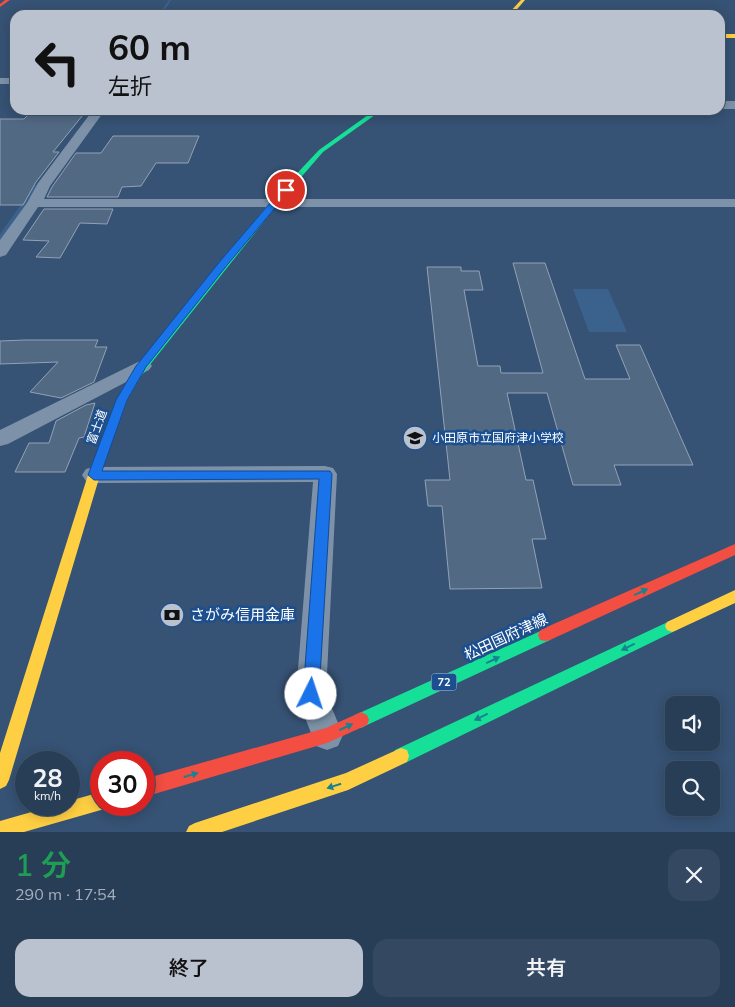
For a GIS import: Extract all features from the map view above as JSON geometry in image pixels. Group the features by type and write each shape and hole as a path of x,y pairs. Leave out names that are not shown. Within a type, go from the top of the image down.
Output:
{"street":[{"path":"0,6 8,0"},
{"path":"514,10 523,0"},
{"path":"0,252 34,203 43,186 95,115"},
{"name":"富士道","path":"0,780 94,475 122,400 142,366 274,203 321,151 373,115"},
{"path":"34,203 735,203"},
{"path":"0,439 142,366"},
{"path":"94,475 325,474 311,694 327,735"},
{"name":"松田国府津線","path":"155,785 327,735 735,549"},
{"path":"195,832 348,781 735,596"},
{"path":"0,830 90,804"}],"water":[{"path":"573,289 608,289 627,332 589,332"}],"building":[{"path":"28,115 83,115 53,152 59,152 36,182 23,205 0,205 0,119 24,119"},
{"path":"113,136 199,136 188,163 156,163 141,186 122,187 118,197 47,197 76,153 101,153"},
{"path":"44,209 113,209 107,224 80,223 60,258 36,257 49,241 23,240"},
{"path":"513,263 545,263 585,379 630,379 616,345 640,345 693,465 614,465 621,485 573,485 547,393 507,393 526,480 533,480 546,539 532,539 542,588 450,589 442,506 428,506 425,480 450,480 427,267 461,267 461,271 479,271 483,290 464,290 478,366 500,366 501,373 543,373"},
{"path":"98,340 95,347 107,347 94,382 61,398 30,392 58,362 0,364 0,341"},
{"path":"95,403 84,437 79,438 65,472 15,472 29,443 49,443 56,421 86,405"}],"waterway":[{"path":"163,10 170,0"},
{"path":"0,238 37,186"}],"traffic: fast":[{"path":"137,374 274,203 321,151 372,115"},
{"path":"401,756 672,626"},
{"path":"361,720 545,635"}],"traffic: slow":[{"path":"514,10 523,0"},
{"path":"725,36 735,36"},
{"path":"0,780 94,475 122,400 137,374"},
{"path":"672,626 735,596"},
{"path":"195,832 348,781 401,756"},
{"path":"0,830 90,804"}],"traffic: jam":[{"path":"0,6 8,0"},
{"path":"545,635 735,549"},
{"path":"155,785 327,735 361,720"}],"place":[{"name":"小田原市立国府津小学校","path":"415,438"},
{"name":"さがみ信用金庫","path":"172,615"}],"route":[{"path":"286,190 224,262 142,366 122,400 94,475 325,474 311,694"}]}
